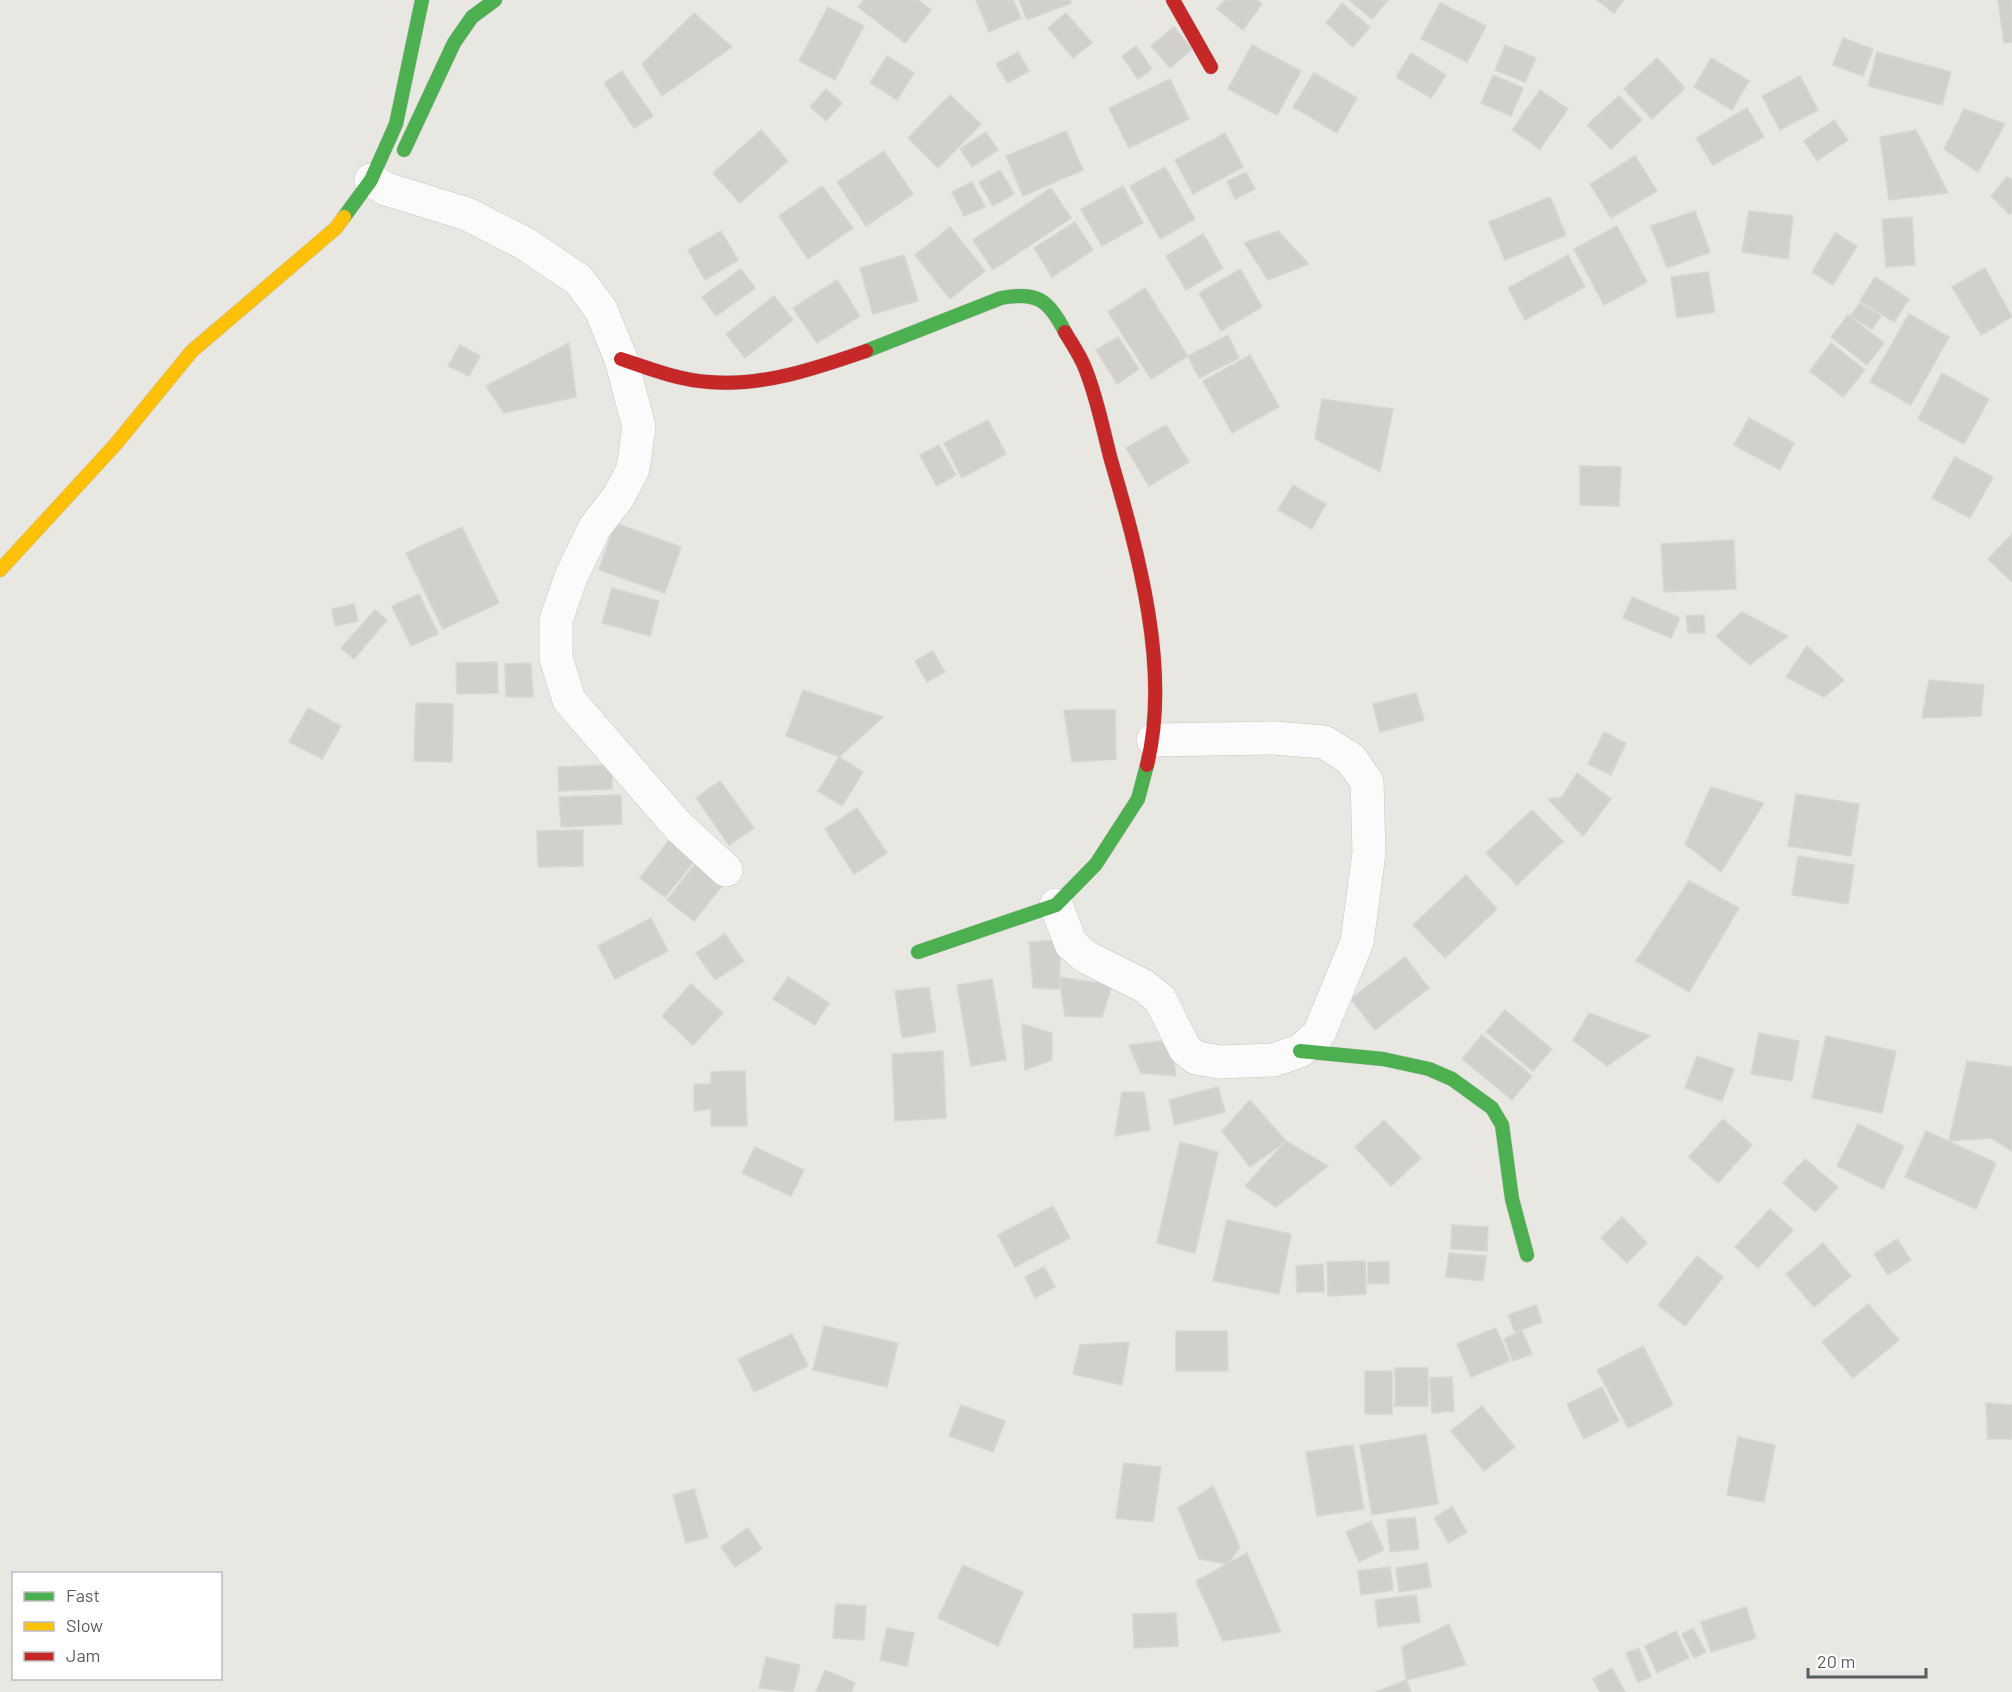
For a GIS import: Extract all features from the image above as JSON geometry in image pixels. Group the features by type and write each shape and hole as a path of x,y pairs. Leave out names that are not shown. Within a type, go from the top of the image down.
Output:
{"street":[{"path":"386,179 422,0"},
{"path":"0,570 115,445 192,351 336,228 386,179 454,43 472,17 495,0"},
{"path":"1173,0 1211,67"},
{"path":"386,179 467,214 524,243 579,280 601,310 621,359 639,428 633,469 619,496 595,527 571,577 556,620 556,658 569,700 678,826 726,870"},
{"path":"621,359 674,377 721,383 772,380 832,362 1001,298 1022,294 1039,298 1056,314 1085,368 1119,486 1141,576 1152,655 1153,740 1138,799 1096,864 1056,905 918,952"},
{"path":"1056,905 1071,944 1086,957 1144,986 1160,999 1185,1049 1196,1058 1220,1062 1273,1060 1300,1051 1319,1034 1357,942 1369,853 1367,782 1351,759 1324,742 1273,738 1153,740"},
{"path":"1300,1051 1383,1059 1429,1069 1452,1079 1492,1108 1502,1125 1512,1199 1527,1254"}],"building":[{"path":"864,0 918,0 931,10 905,43 858,7"},
{"path":"976,0 1013,0 1021,18 989,32"},
{"path":"1019,0 1070,0 1071,3 1027,20"},
{"path":"1225,0 1257,0 1262,4 1243,30 1217,9"},
{"path":"1349,0 1388,0 1372,19"},
{"path":"1597,0 1624,0 1614,13"},
{"path":"1998,0 2012,0 2012,42 2004,43"},
{"path":"1342,3 1370,27 1353,47 1326,23"},
{"path":"1440,3 1486,26 1467,62 1421,39"},
{"path":"828,7 864,26 835,80 799,61"},
{"path":"694,13 732,47 662,96 642,64"},
{"path":"1066,13 1092,43 1073,58 1048,28"},
{"path":"1174,27 1192,49 1170,68 1151,46"},
{"path":"1843,38 1873,49 1863,76 1833,65"},
{"path":"1252,45 1301,71 1277,115 1228,89"},
{"path":"1505,45 1536,58 1525,82 1495,70"},
{"path":"1136,46 1152,69 1138,79 1122,56"},
{"path":"1018,52 1029,71 1008,83 996,64"},
{"path":"1877,52 1951,72 1942,105 1868,86"},
{"path":"1411,53 1446,75 1431,98 1396,77"},
{"path":"887,56 914,73 897,100 870,83"},
{"path":"1657,58 1685,88 1652,119 1624,89"},
{"path":"1711,58 1749,81 1732,110 1694,87"},
{"path":"622,71 653,116 634,128 604,83"},
{"path":"1314,73 1357,98 1337,133 1293,107"},
{"path":"1493,75 1523,88 1511,116 1481,103"},
{"path":"1800,76 1818,110 1780,130 1762,96"},
{"path":"1170,79 1189,119 1129,148 1109,108"},
{"path":"826,89 842,103 826,121 810,107"},
{"path":"1540,90 1568,109 1540,149 1512,130"},
{"path":"950,95 981,124 938,168 908,138"},
{"path":"1619,96 1642,120 1611,149 1587,125"},
{"path":"1747,108 1764,137 1713,165 1696,138"},
{"path":"1964,109 2005,124 1978,172 1944,149"},
{"path":"1834,120 1848,140 1817,161 1804,141"},
{"path":"761,130 788,161 740,203 713,173"},
{"path":"1916,130 1948,193 1889,200 1880,137"},
{"path":"1066,131 1083,170 1023,196 1006,156"},
{"path":"986,132 998,150 972,167 960,149"},
{"path":"1225,133 1243,167 1193,194 1175,160"},
{"path":"884,151 913,194 866,226 837,182"},
{"path":"1635,156 1657,191 1611,218 1590,184"},
{"path":"1165,167 1195,219 1160,239 1130,186"},
{"path":"1000,170 1014,194 993,206 979,182"},
{"path":"1246,172 1255,189 1235,199 1227,181"},
{"path":"2007,177 2012,180 2012,213 2009,214 1991,196"},
{"path":"972,182 985,207 964,216 952,192"},
{"path":"822,186 853,228 808,259 779,216"},
{"path":"1123,186 1143,223 1102,246 1081,209"},
{"path":"1051,188 1071,218 993,270 973,240"},
{"path":"1550,197 1566,235 1505,260 1489,222"},
{"path":"1695,211 1710,252 1667,268 1651,226"},
{"path":"1749,211 1793,216 1788,259 1742,252"},
{"path":"1912,217 1915,265 1886,267 1882,219"},
{"path":"1075,222 1093,250 1052,277 1034,248"},
{"path":"1617,226 1647,282 1604,305 1574,249"},
{"path":"950,227 985,271 950,299 915,255"},
{"path":"721,231 738,260 705,280 688,250"},
{"path":"1278,231 1309,264 1268,280 1244,243"},
{"path":"1835,233 1857,246 1833,285 1812,272"},
{"path":"1203,234 1223,268 1186,290 1166,256"},
{"path":"904,255 918,301 873,314 860,268"},
{"path":"1568,255 1585,287 1525,320 1508,288"},
{"path":"1985,268 2012,317 1981,335 1952,287"},
{"path":"741,269 755,288 716,316 702,297"},
{"path":"1240,269 1262,307 1221,331 1199,293"},
{"path":"1708,272 1715,312 1677,318 1671,277"},
{"path":"1875,277 1909,299 1894,322 1860,301"},
{"path":"837,280 860,316 817,343 793,308"},
{"path":"1145,288 1188,356 1151,379 1108,312"},
{"path":"774,296 793,320 745,358 726,334"},
{"path":"1860,303 1881,316 1872,329 1851,316"},
{"path":"1909,314 1949,337 1911,405 1870,382"},
{"path":"1848,315 1884,343 1867,365 1831,337"},
{"path":"1228,335 1239,358 1199,378 1188,356"},
{"path":"1118,337 1139,369 1117,384 1096,350"},
{"path":"569,343 576,397 504,413 486,386"},
{"path":"1831,343 1865,370 1843,397 1810,371"},
{"path":"460,345 480,356 469,376 448,366"},
{"path":"1250,355 1279,407 1232,433 1203,381"},
{"path":"1942,373 1989,399 1964,444 1918,419"},
{"path":"1322,399 1393,409 1380,472 1315,439"},
{"path":"1749,418 1794,443 1780,470 1734,445"},
{"path":"988,420 1006,454 962,478 944,443"},
{"path":"1166,425 1189,462 1149,486 1126,448"},
{"path":"939,445 956,475 937,486 920,455"},
{"path":"1955,457 1993,477 1970,518 1932,498"},
{"path":"1580,466 1621,467 1619,506 1580,505"},
{"path":"1293,485 1326,504 1312,529 1278,510"},
{"path":"615,523 681,547 665,593 599,570"},
{"path":"462,527 499,603 443,629 406,553"},
{"path":"2012,534 2012,582 1988,559"},
{"path":"1734,540 1736,589 1664,592 1661,544"},
{"path":"612,588 659,601 650,636 602,623"},
{"path":"419,594 438,634 411,646 392,606"},
{"path":"1632,597 1680,618 1671,638 1623,618"},
{"path":"354,604 358,621 335,626 332,609"},
{"path":"375,610 387,620 354,659 341,648"},
{"path":"1742,612 1788,636 1750,665 1716,636"},
{"path":"1704,615 1705,633 1688,633 1686,616"},
{"path":"1807,646 1844,680 1824,697 1786,677"},
{"path":"933,651 945,672 927,682 915,661"},
{"path":"497,662 498,693 457,694 456,663"},
{"path":"531,663 533,697 506,697 505,664"},
{"path":"1929,680 1984,685 1981,716 1922,718"},
{"path":"803,690 883,717 839,757 786,736"},
{"path":"1416,693 1424,720 1380,732 1373,704"},
{"path":"416,703 453,704 452,762 414,761"},
{"path":"308,708 341,726 322,759 289,742"},
{"path":"1064,710 1115,710 1116,759 1072,762"},
{"path":"1604,732 1626,743 1611,775 1588,764"},
{"path":"839,757 863,772 842,806 818,791"},
{"path":"612,765 612,789 559,791 558,767"},
{"path":"1577,773 1611,799 1583,836 1548,799 1562,797"},
{"path":"720,781 754,828 729,845 696,798"},
{"path":"1711,787 1764,803 1721,872 1685,844"},
{"path":"1796,794 1859,804 1851,856 1788,846"},
{"path":"621,795 622,824 561,827 559,797"},
{"path":"857,808 887,853 854,874 825,829"},
{"path":"1532,810 1563,841 1517,885 1486,853"},
{"path":"583,830 583,866 538,867 537,831"},
{"path":"670,839 696,859 665,897 640,878"},
{"path":"1798,856 1854,865 1848,904 1792,895"},
{"path":"699,859 726,881 694,921 667,900"},
{"path":"1466,875 1497,909 1445,958 1413,925"},
{"path":"1689,881 1739,908 1689,992 1636,961"},
{"path":"651,918 668,951 615,979 598,946"},
{"path":"725,934 744,961 715,980 696,953"},
{"path":"1061,940 1059,989 1033,988 1029,942"},
{"path":"1405,957 1429,988 1375,1030 1351,999"},
{"path":"788,977 829,1003 815,1025 773,999"},
{"path":"1059,977 1112,985 1102,1017 1065,1016"},
{"path":"992,979 1006,1060 971,1066 957,985"},
{"path":"691,984 723,1013 693,1045 662,1016"},
{"path":"929,987 936,1032 902,1038 895,991"},
{"path":"1505,1010 1552,1049 1533,1071 1486,1032"},
{"path":"1589,1013 1650,1036 1607,1066 1573,1040"},
{"path":"1022,1024 1052,1033 1052,1060 1025,1070"},
{"path":"1759,1033 1799,1041 1792,1081 1751,1074"},
{"path":"1482,1035 1532,1076 1512,1100 1462,1059"},
{"path":"1826,1036 1896,1051 1882,1113 1812,1098"},
{"path":"1170,1040 1176,1076 1141,1073 1129,1045"},
{"path":"943,1051 946,1118 895,1121 892,1054"},
{"path":"1697,1056 1734,1069 1722,1101 1685,1088"},
{"path":"1967,1061 2012,1067 2012,1151 1991,1138 1949,1141"},
{"path":"745,1071 747,1126 711,1126 711,1109 694,1111 694,1084 711,1084 711,1072"},
{"path":"1218,1087 1225,1112 1175,1125 1169,1100"},
{"path":"1122,1092 1144,1092 1150,1130 1115,1136"},
{"path":"1250,1100 1286,1141 1250,1167 1222,1131"},
{"path":"1723,1119 1752,1145 1718,1183 1689,1157"},
{"path":"1384,1120 1421,1158 1391,1186 1355,1147"},
{"path":"1858,1124 1904,1146 1883,1189 1837,1166"},
{"path":"1926,1131 1996,1163 1976,1209 1905,1177"},
{"path":"1286,1141 1328,1166 1276,1207 1245,1186"},
{"path":"1180,1142 1218,1152 1195,1253 1157,1243"},
{"path":"755,1147 804,1170 791,1196 742,1173"},
{"path":"1805,1159 1838,1187 1815,1212 1783,1183"},
{"path":"1053,1206 1070,1238 1015,1267 998,1235"},
{"path":"1770,1209 1793,1230 1758,1268 1735,1247"},
{"path":"1622,1217 1647,1243 1627,1263 1601,1238"},
{"path":"1227,1220 1291,1234 1279,1294 1213,1281"},
{"path":"1452,1225 1488,1227 1487,1251 1451,1249"},
{"path":"1897,1239 1911,1260 1888,1275 1874,1254"},
{"path":"1823,1243 1851,1276 1814,1307 1786,1274"},
{"path":"1449,1253 1486,1256 1483,1281 1446,1277"},
{"path":"1697,1256 1723,1277 1685,1326 1658,1305"},
{"path":"1365,1261 1366,1294 1328,1296 1327,1262"},
{"path":"1368,1262 1389,1262 1389,1283 1368,1284"},
{"path":"1323,1264 1324,1292 1297,1292 1296,1266"},
{"path":"1044,1267 1055,1287 1035,1298 1025,1277"},
{"path":"1868,1304 1899,1340 1853,1378 1822,1342"},
{"path":"1536,1305 1542,1322 1515,1332 1508,1315"},
{"path":"824,1326 898,1343 887,1387 813,1370"},
{"path":"1496,1328 1510,1361 1471,1377 1457,1344"},
{"path":"1176,1331 1227,1331 1228,1371 1176,1371"},
{"path":"1522,1331 1532,1354 1513,1361 1504,1339"},
{"path":"792,1334 808,1366 754,1392 738,1359"},
{"path":"1129,1342 1122,1385 1073,1374 1080,1345"},
{"path":"1643,1346 1673,1405 1628,1428 1597,1370"},
{"path":"1395,1368 1428,1368 1428,1406 1395,1406"},
{"path":"1365,1371 1392,1371 1392,1414 1365,1414"},
{"path":"1452,1377 1454,1411 1432,1413 1430,1378"},
{"path":"1602,1387 1619,1421 1584,1439 1567,1404"},
{"path":"1986,1403 2012,1405 2012,1439 1988,1439"},
{"path":"961,1405 1005,1421 993,1452 949,1436"},
{"path":"1482,1406 1515,1447 1484,1471 1451,1431"},
{"path":"1426,1434 1438,1504 1372,1515 1360,1445"},
{"path":"1738,1437 1775,1445 1764,1502 1727,1495"},
{"path":"1353,1445 1364,1509 1317,1516 1306,1452"},
{"path":"1124,1463 1161,1467 1153,1522 1116,1518"},
{"path":"1213,1486 1240,1547 1228,1564 1199,1559 1178,1508"},
{"path":"694,1489 708,1537 686,1543 673,1495"},
{"path":"1452,1507 1467,1532 1449,1543 1434,1518"},
{"path":"1415,1517 1419,1549 1390,1552 1387,1520"},
{"path":"1371,1521 1384,1550 1359,1562 1346,1532"},
{"path":"748,1528 762,1549 735,1567 721,1547"},
{"path":"1247,1553 1281,1632 1223,1641 1196,1581"},
{"path":"1427,1563 1431,1587 1399,1592 1396,1568"},
{"path":"963,1565 1023,1592 998,1646 938,1618"},
{"path":"1390,1567 1393,1590 1361,1595 1358,1571"},
{"path":"1416,1595 1420,1622 1378,1627 1375,1600"},
{"path":"836,1604 866,1606 864,1640 833,1638"},
{"path":"1746,1607 1756,1638 1711,1652 1701,1622"},
{"path":"1176,1613 1178,1646 1134,1648 1133,1614"},
{"path":"1449,1624 1466,1665 1406,1680 1402,1647"},
{"path":"887,1628 914,1633 907,1666 880,1660"},
{"path":"1693,1628 1706,1652 1694,1658 1682,1634"},
{"path":"1676,1631 1689,1658 1657,1673 1645,1646"},
{"path":"1639,1648 1651,1677 1638,1682 1626,1653"},
{"path":"766,1657 800,1665 793,1692 759,1688"},
{"path":"1612,1668 1625,1692 1600,1692 1593,1679"},
{"path":"825,1670 855,1683 851,1692 816,1692"},
{"path":"1406,1680 1411,1692 1376,1692"}],"traffic: fast":[{"path":"344,217 371,180 396,124 422,0"},
{"path":"404,150 454,43 472,17 495,0"},
{"path":"866,351 1001,298 1013,296 1033,297 1040,300 1053,312 1065,332"},
{"path":"918,952 1056,905 1096,864 1138,799 1147,765"},
{"path":"1300,1051 1383,1059 1429,1069 1452,1079 1492,1108 1502,1125 1512,1199 1527,1255"}],"traffic: slow":[{"path":"0,570 115,445 192,351 336,228 344,217"}],"traffic: jam":[{"path":"1173,0 1211,67"},
{"path":"1065,332 1083,363 1093,390 1141,572 1153,651 1155,690 1153,728 1147,765"},
{"path":"621,359 687,379 729,383 789,375 866,351"}]}
